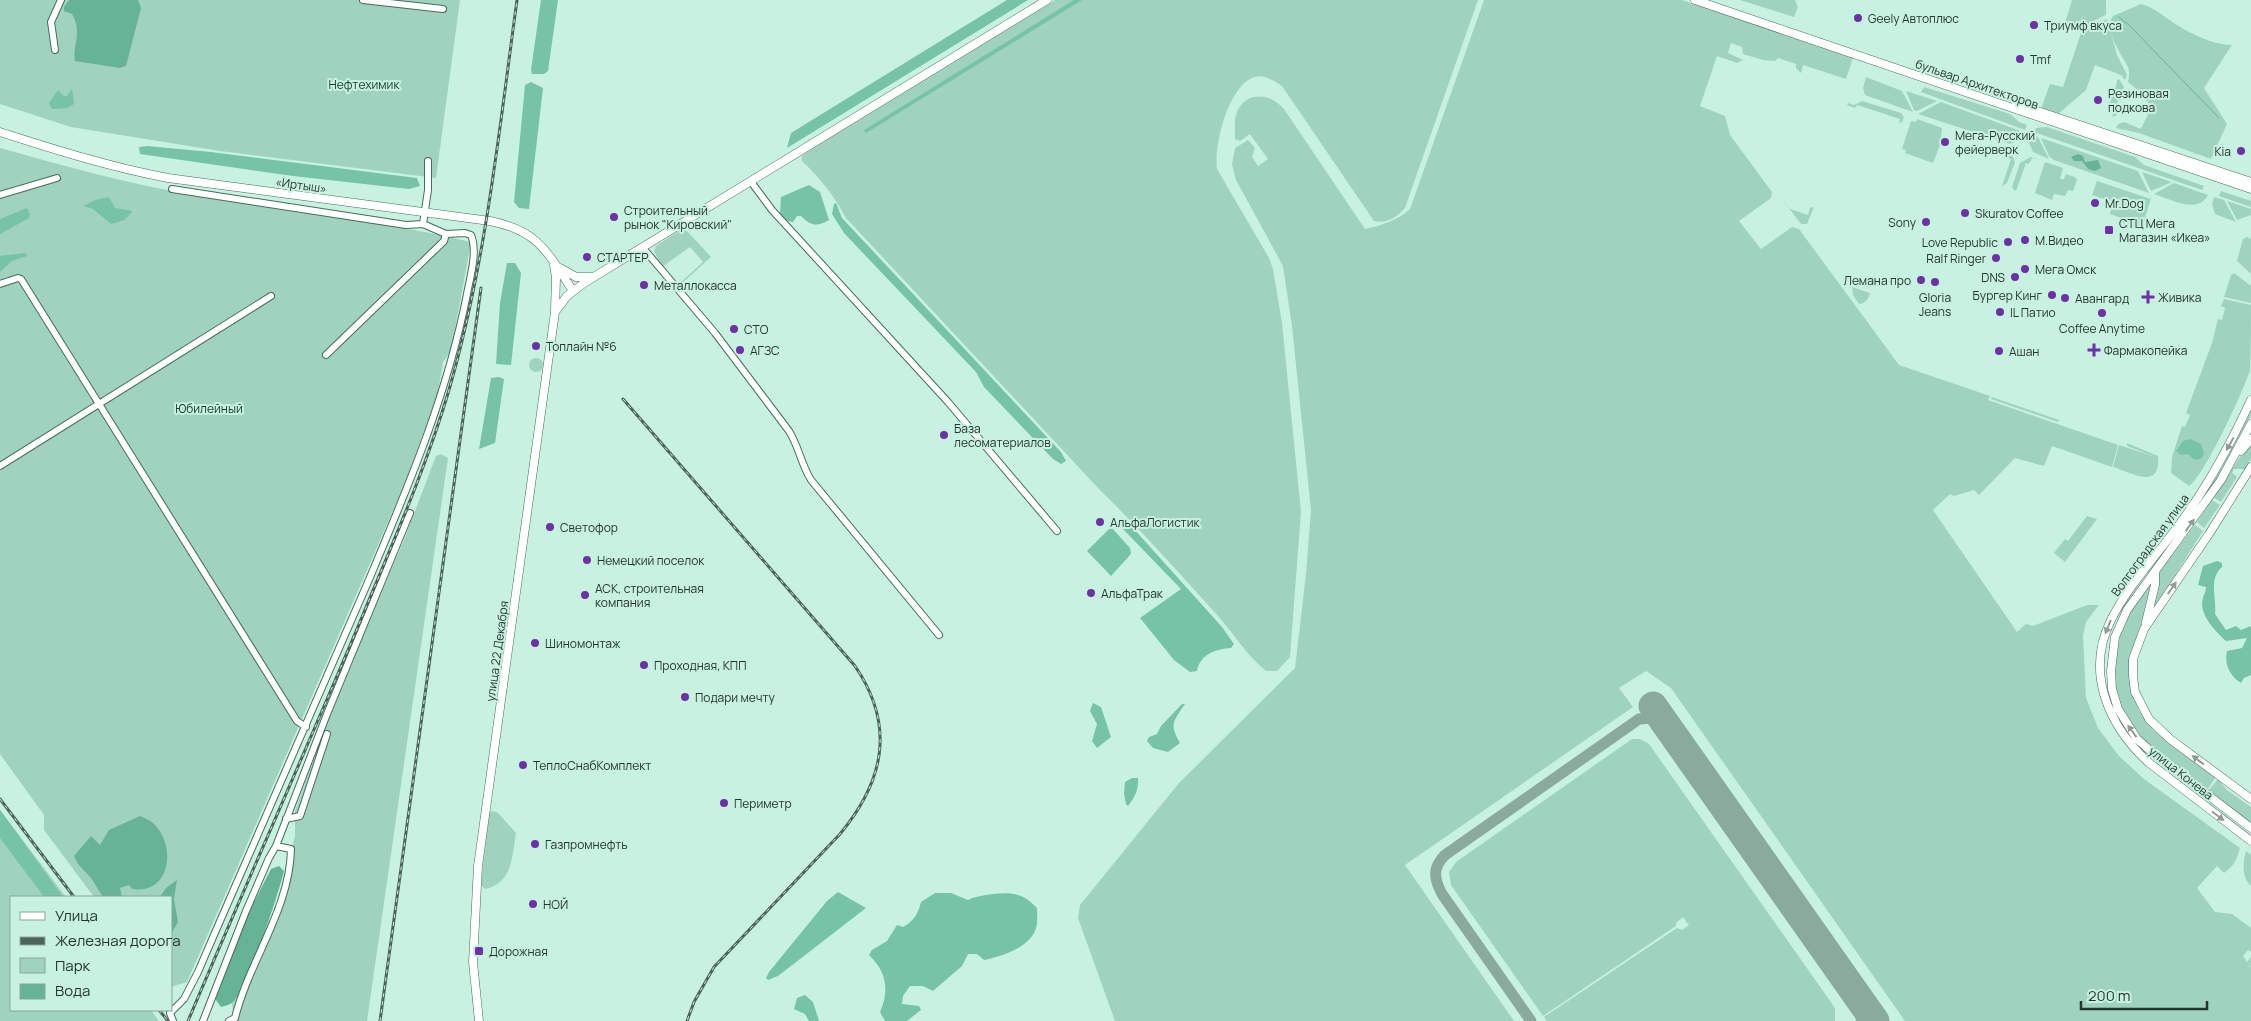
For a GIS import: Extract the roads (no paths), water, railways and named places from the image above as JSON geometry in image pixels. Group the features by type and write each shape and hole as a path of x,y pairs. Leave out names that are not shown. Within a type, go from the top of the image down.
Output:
{"main road":[{"path":"555,312 561,302 597,276 1047,0"},
{"name":"бульвар Архитекторов","path":"1695,0 1716,4 2251,182"},
{"name":"бульвар Архитекторов","path":"1705,0 2251,190"},
{"name":"«Иртыш»","path":"0,132 92,162 168,178 425,212 512,226 536,240 552,259 573,292"},
{"path":"552,259 562,270 576,277 597,276"},
{"name":"улица 22 Декабря","path":"479,1021 473,962 478,866 555,312 556,278 552,259"},
{"name":"Волгоградская улица","path":"2109,711 2100,677 2101,655 2110,621 2120,604 2196,501 2234,438 2251,400"},
{"name":"Волгоградская улица","path":"2118,709 2112,689 2111,671 2115,637 2127,610 2203,506 2231,464 2251,424"},
{"path":"2231,464 2251,439"},
{"path":"2144,629 2209,534 2251,467"},
{"path":"2155,571 2155,585 2144,629 2133,659 2133,676 2136,692 2149,719 2158,728 2251,799"},
{"name":"улица Конева","path":"2118,709 2131,731 2153,753 2251,828"},
{"name":"улица Конева","path":"2109,711 2122,735 2142,757 2251,841"}],"street":[{"path":"55,50 51,34 51,22 61,0"},
{"path":"363,0 444,9"},
{"path":"423,224 428,190 428,161"},
{"path":"0,195 57,178"},
{"path":"752,182 772,210 948,402 1057,531"},
{"path":"172,189 406,225 423,224 446,234 466,233 474,241 471,273 451,362 442,384 442,394 432,427 410,485 198,972 184,999 170,1013 173,1021"},
{"path":"326,355 444,241 446,234"},
{"path":"643,248 715,333 790,431 798,446 804,469 810,480 939,635"},
{"path":"0,284 20,278 297,721 306,727"},
{"path":"0,466 270,296"},
{"path":"2196,501 2203,506"},
{"path":"203,1021 246,910 276,846 410,513"},
{"path":"286,820 300,816 327,734"},
{"path":"229,1021 235,1018 241,994 263,946 291,865 291,849 276,846"}],"water":[{"path":"69,0 138,0 141,8 126,66 120,68 75,61 77,27 72,14 64,11 64,7"},
{"path":"2078,154 2083,156 2085,162 2098,160 2101,168 2095,171 2088,169 2082,161 2074,161 2071,157"},
{"path":"140,816 153,823 161,832 167,855 166,866 162,877 155,884 145,889 132,889 129,885 120,888 122,896 102,896 74,856 91,836 100,845 109,830"},
{"path":"279,866 284,871 276,900 254,961 239,994 232,1003 221,1007 213,996 251,908 271,869"},
{"path":"177,880 174,899 178,922 172,932 172,896 161,896 166,888"}],"waterway":[{"path":"2119,17 2219,118"}],"railway":[{"path":"188,1021 362,617 408,505 440,419 462,342 482,245 517,0"},
{"path":"380,1021 481,288"},
{"path":"623,399 855,666 868,688 876,710 880,732 879,753 875,773 867,794 855,814 840,834 714,967 694,1002 687,1021"},
{"path":"0,799 73,896"},
{"path":"160,1011 168,1021"}],"place":[{"name":"Geely Автоплюс","path":"1858,18"},
{"name":"Триумф вкуса","path":"2034,25"},
{"name":"Tmf","path":"2020,59"},
{"name":"Резиновая подкова","path":"2098,100"},
{"name":"Мега-Русский фейерверк","path":"1945,142"},
{"name":"Kia","path":"2241,151"},
{"name":"Mr.Dog","path":"2095,203"},
{"name":"Skuratov Coffee","path":"1965,213"},
{"name":"Строительный рынок \"Кировский\"","path":"614,217"},
{"name":"Sony","path":"1926,222"},
{"name":"СТЦ Мега Магазин «Икеа»","path":"2109,230"},
{"name":"М.Видео","path":"2025,240"},
{"name":"Love Republic","path":"2008,242"},
{"name":"СТАРТЕР","path":"587,257"},
{"name":"Ralf Ringer","path":"1996,258"},
{"name":"Мега Омск","path":"2025,269"},
{"name":"DNS","path":"2015,277"},
{"name":"Лемана про","path":"1921,280"},
{"name":"Gloria Jeans","path":"1935,282"},
{"name":"Металлокасса","path":"644,285"},
{"name":"Бургер Кинг","path":"2052,295"},
{"name":"Живика","path":"2148,297"},
{"name":"Авангард","path":"2065,298"},
{"name":"IL Патио","path":"2000,312"},
{"name":"Coffee Anytime","path":"2102,313"},
{"name":"СТО","path":"734,329"},
{"name":"Топлайн №6","path":"536,346"},
{"name":"АГЗС","path":"740,350"},
{"name":"Фармакопейка","path":"2094,350"},
{"name":"Ашан","path":"1999,351"},
{"name":"База лесоматериалов","path":"944,435"},
{"name":"АльфаЛогистик","path":"1100,522"},
{"name":"Светофор","path":"550,527"},
{"name":"Немецкий поселок","path":"587,560"},
{"name":"АльфаТрак","path":"1091,593"},
{"name":"АСК, строительная компания","path":"585,595"},
{"name":"Шиномонтаж","path":"535,643"},
{"name":"Проходная, КПП","path":"644,665"},
{"name":"Подари мечту","path":"685,697"},
{"name":"ТеплоСнабКомплект","path":"523,765"},
{"name":"Периметр","path":"724,803"},
{"name":"Газпромнефть","path":"535,844"},
{"name":"НОЙ","path":"533,904"},
{"name":"Дорожная","path":"479,951"}],"park label":[{"name":"Нефтехимик","path":"364,84"},
{"name":"Юбилейный","path":"209,408"}]}
